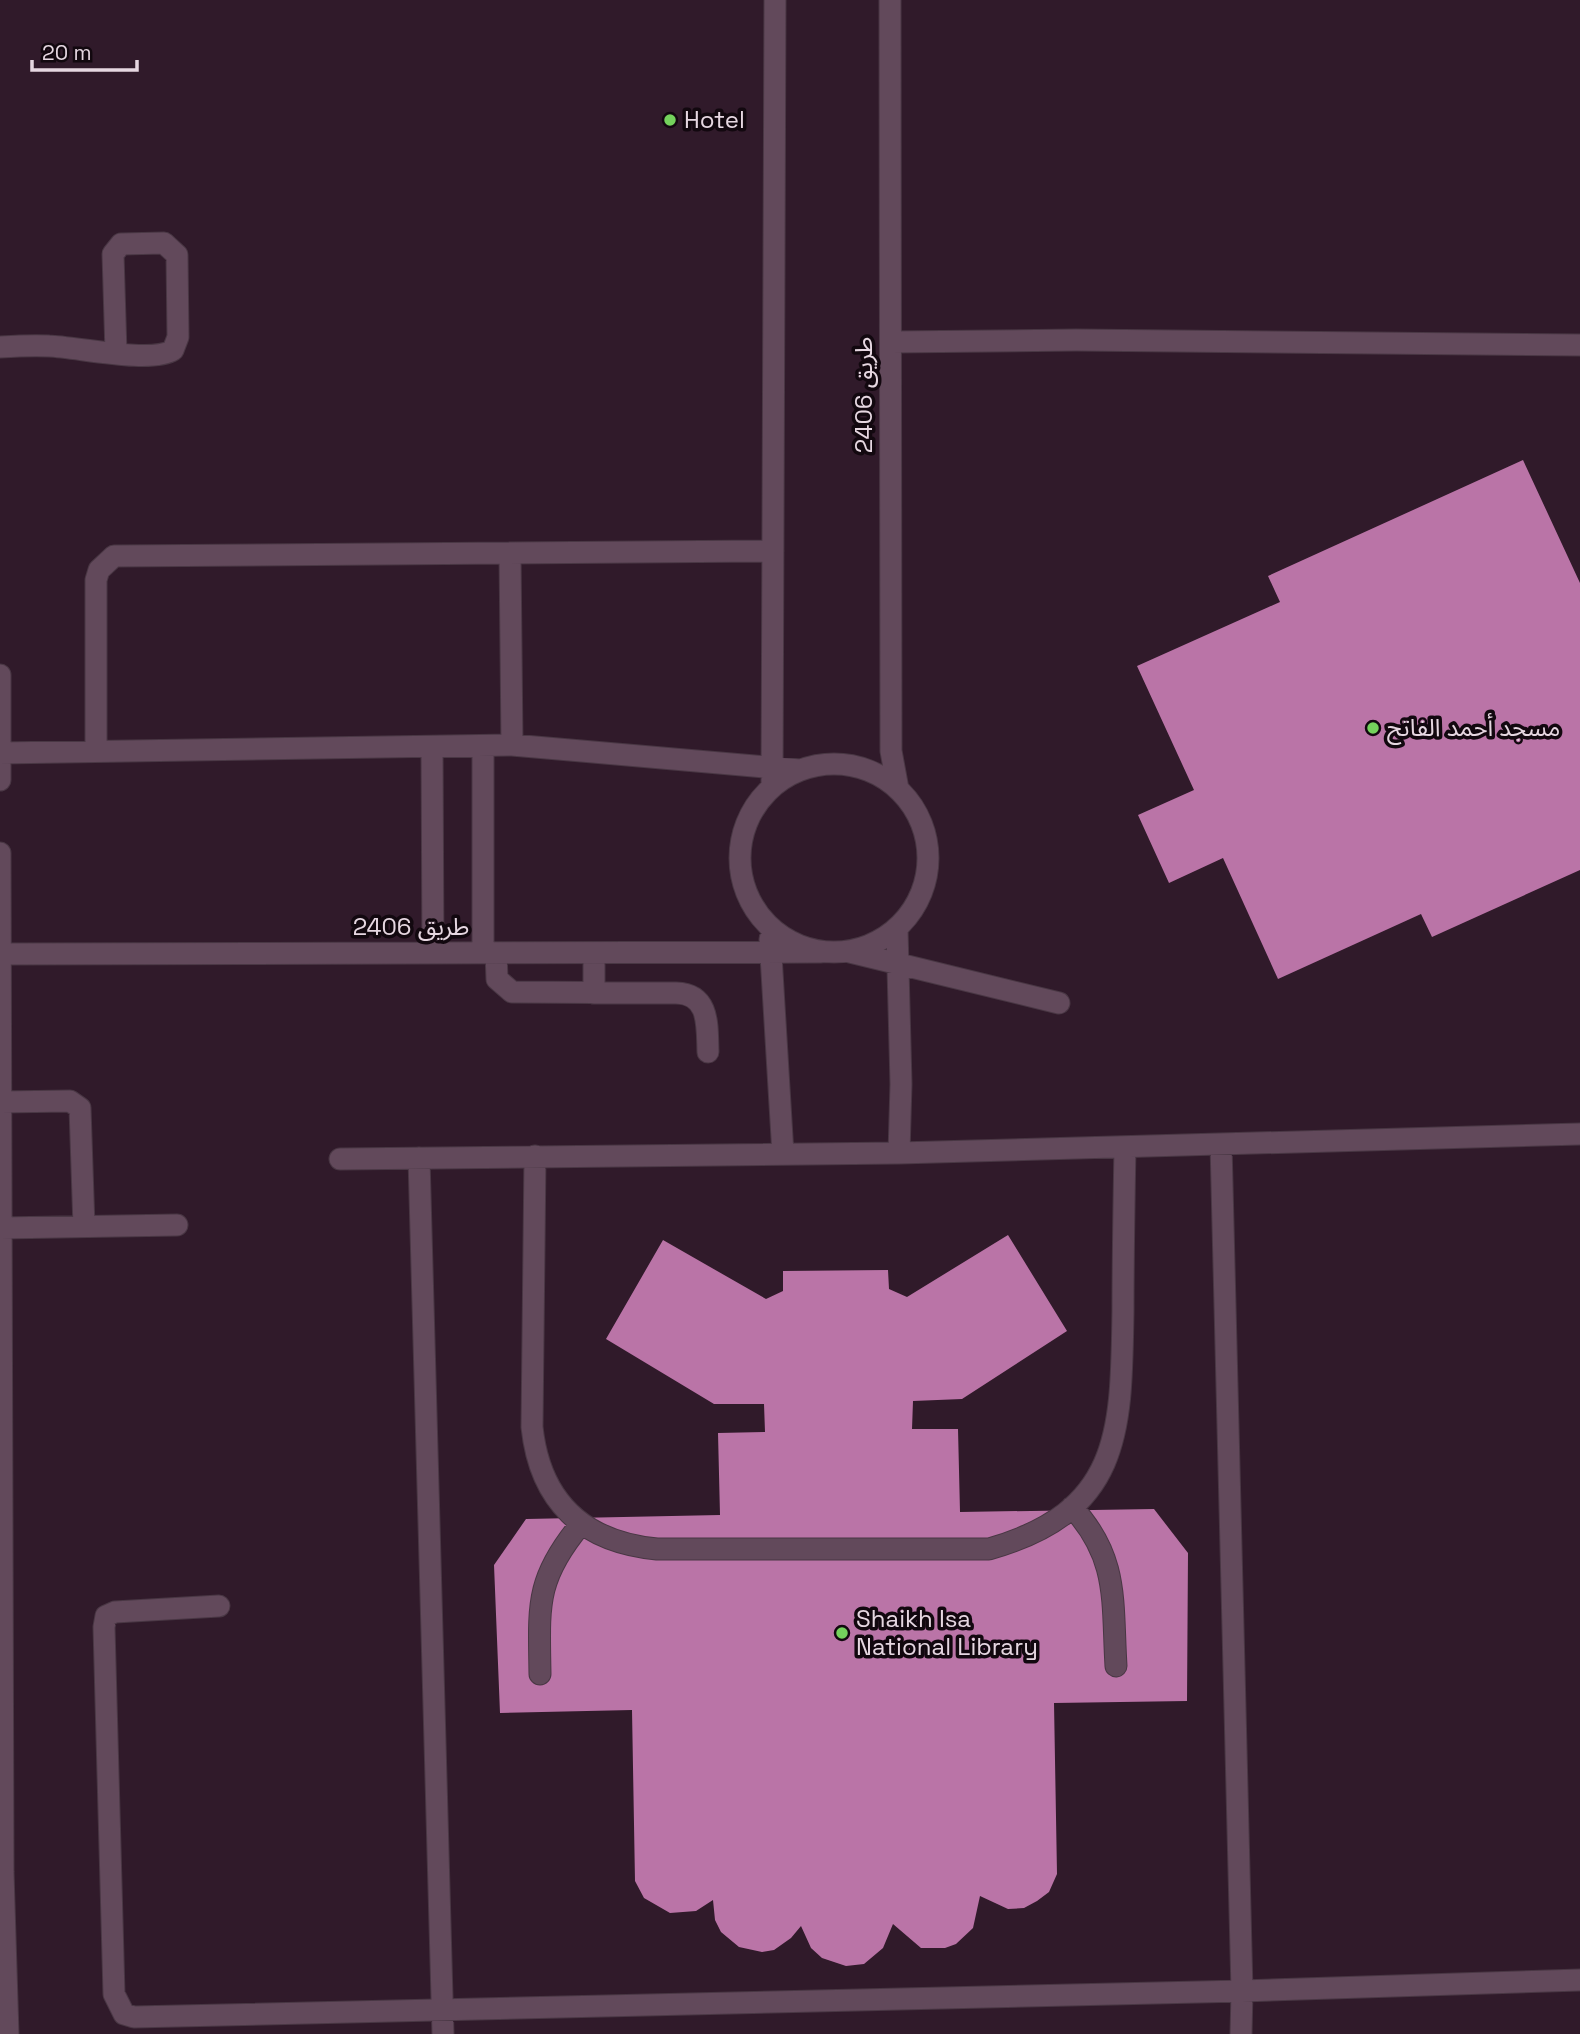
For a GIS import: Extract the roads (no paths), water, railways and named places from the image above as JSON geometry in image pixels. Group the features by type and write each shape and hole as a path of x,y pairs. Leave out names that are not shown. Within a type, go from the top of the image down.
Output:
{"street":[{"path":"775,0 772,778 754,807 744,831 739,856 743,883 753,907 769,927 793,943 821,951 848,951 1059,1003"},
{"name":"طريق 2406","path":"890,0 891,751 898,789"},
{"path":"0,347 51,346 116,354 167,353 177,344 177,255 164,243 121,244 113,254 116,354"},
{"path":"891,342 1090,340 1580,345"},
{"path":"96,750 96,580 99,570 114,556 774,551"},
{"path":"510,553 512,745"},
{"path":"0,676 0,780"},
{"path":"1,753 512,745 772,778 826,764 852,765 877,774 898,789 918,814 928,843 927,875 917,904 897,929 874,944 848,951"},
{"path":"483,747 489,953 497,979 512,992 676,993 692,996 705,1010 708,1052"},
{"path":"432,748 433,953"},
{"path":"0,853 2,1877 8,2034"},
{"path":"769,927 783,1154"},
{"path":"897,929 901,1084 899,1153"},
{"name":"طريق 2406","path":"0,954 821,951"},
{"path":"594,953 594,993"},
{"path":"1,1102 70,1101 80,1108 84,1227"},
{"path":"340,1159 899,1153 1580,1134"},
{"path":"1221,1144 1241,2034"},
{"path":"535,1156 532,1427 535,1455 545,1481 561,1505 581,1524 604,1538 630,1546 657,1549 989,1549 1020,1540 1048,1527 1072,1507 1103,1466 1119,1418 1125,1147"},
{"path":"419,1158 443,2034"},
{"path":"1,1239 84,1227 177,1226"},
{"path":"1072,1507 1093,1529 1106,1559 1116,1666"},
{"path":"540,1674 539,1615 544,1581 559,1550 581,1524"},
{"path":"219,1606 115,1612 106,1616 104,1627 114,1994 124,2014 134,2017 1242,1992 1580,1980"}],"place":[{"name":"Hotel","path":"670,120"},
{"name":"مسجد أحمد الفاتح","path":"1373,728"},
{"name":"Shaikh Isa National Library","path":"842,1633"}]}
